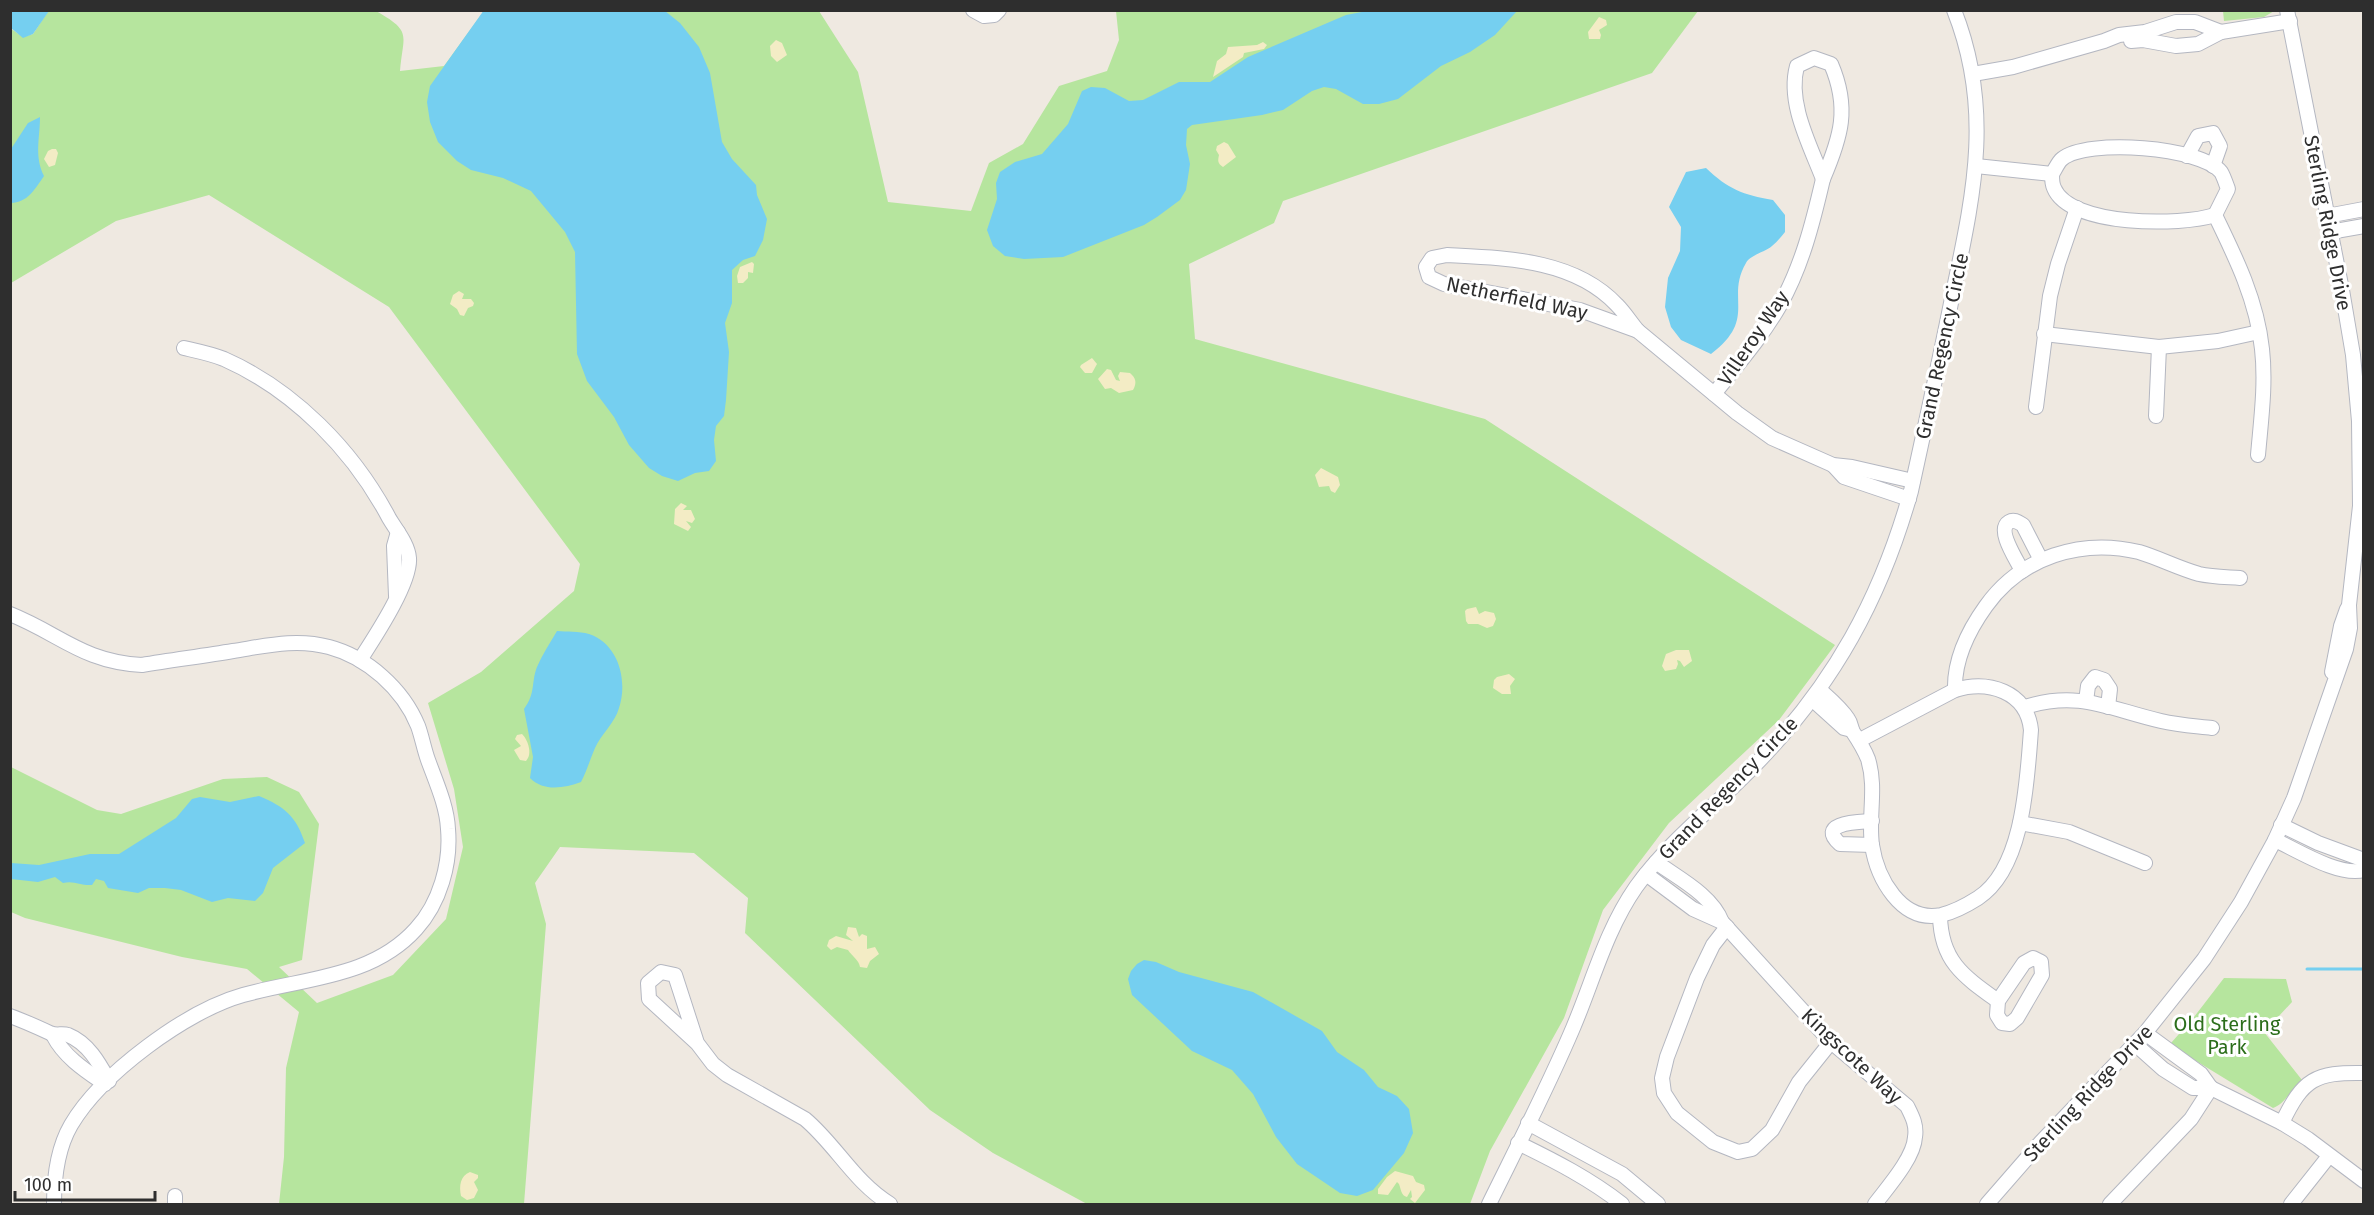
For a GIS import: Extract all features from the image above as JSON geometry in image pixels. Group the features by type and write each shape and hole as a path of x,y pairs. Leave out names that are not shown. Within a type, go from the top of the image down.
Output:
{"street":[{"path":"973,10 984,16 994,15 999,10"},
{"name":"Grand Regency Circle","path":"1489,1204 1573,1029 1623,906 1656,862 1695,821 1755,766 1816,695 1853,638 1878,587 1909,499 1964,240 1976,166 1976,93 1968,52 1954,10"},
{"path":"2104,41 2143,40 2176,46 2198,44 2221,32 2290,14"},
{"name":"Sterling Ridge Drive","path":"1988,1204 2042,1142 2145,1033 2204,958 2241,902 2275,840 2305,770 2346,649 2350,628 2349,605 2360,506 2359,421 2353,355 2295,57 2290,14"},
{"path":"1973,74 2013,67 2119,35 2176,22 2195,22 2221,32"},
{"path":"2162,27 2164,43"},
{"name":"Villeroy Way","path":"1714,394 1769,322 1788,288 1809,234 1823,179 1838,142 1842,109 1840,85 1831,64 1814,58 1797,66 1793,80 1799,112 1823,179"},
{"path":"2187,156 2198,136 2213,133 2220,146 2213,166"},
{"path":"2129,147 2163,150 2187,156 2213,166 2221,173 2228,189 2215,215 2175,222 2114,219 2077,208 2064,200 2054,189 2052,174 2061,159 2077,152 2093,149 2129,147"},
{"path":"1976,166 2052,174"},
{"path":"2036,407 2044,334 2054,278 2077,208"},
{"path":"2327,216 2364,209"},
{"path":"2215,215 2247,286 2259,332 2264,393 2259,455"},
{"path":"2330,232 2364,226"},
{"name":"Netherfield Way","path":"1638,331 1595,314 1552,303 1444,284 1429,277 1426,267 1432,258 1447,255 1494,257 1538,263 1588,283 1617,305 1638,331 1714,394 1772,438 1833,465 1913,481"},
{"path":"2044,334 2159,347 2218,341 2259,332"},
{"path":"2156,416 2159,347"},
{"path":"184,348 222,358 270,385 303,410 347,454 398,532 394,546 396,596 379,632 360,660"},
{"name":"Netherfield Way","path":"1833,465 1844,477 1909,499"},
{"path":"2022,570 2004,534 2005,527 2011,522 2017,521 2023,525 2041,560"},
{"path":"1955,690 1957,662 1981,613 2000,589 2022,570 2041,560 2081,548 2106,546 2140,553 2198,573 2240,578"},
{"path":"2349,605 2364,606"},
{"path":"10,614 81,651 119,663 142,665 279,643 310,643 328,646 360,660 382,676 404,702 418,726 440,794 448,828 447,860 441,886 418,927 399,946 378,960 354,970 242,995 207,1008 153,1043 94,1094 64,1140 56,1172 54,1204"},
{"path":"2086,701 2088,686 2095,677 2104,680 2110,689 2108,707"},
{"path":"1816,695 1842,711 1850,722 1872,774 1872,845 1883,879 1893,897 1904,906 1917,912 1940,916 1966,905 1992,885 2009,860 2019,823 2031,730 2030,718 2025,707 2016,699 1994,688 1970,686 1955,690 1856,735"},
{"path":"2025,707 2056,699 2086,701 2164,722 2212,728"},
{"path":"1872,821 1843,823 1834,832 1840,844 1872,845"},
{"path":"2019,823 2069,832 2145,864"},
{"path":"2282,825 2319,843 2364,860"},
{"path":"2275,840 2332,866 2356,872 2364,870"},
{"name":"Kingscote Way","path":"1656,862 1709,902 1719,912 1724,924 1831,1042 1907,1106 1914,1120 1916,1139 1875,1204"},
{"name":"Kingscote Way","path":"1646,874 1693,909 1724,924"},
{"path":"1940,916 1940,935 1949,958 1966,977 1998,1001"},
{"path":"1724,924 1697,978 1664,1068 1662,1078 1664,1093 1677,1113 1713,1142 1738,1152 1752,1149 1772,1130 1799,1082 1831,1042"},
{"path":"697,1042 675,975 661,972 648,984 649,999 697,1042 713,1064 727,1075 810,1123 860,1182 890,1204"},
{"path":"10,1016 33,1024 53,1035 66,1034 77,1041 94,1055 107,1082"},
{"path":"2145,1033 2201,1074 2211,1088"},
{"path":"2135,1044 2163,1069 2193,1088 2211,1088 2282,1123 2364,1181"},
{"path":"2282,1123 2298,1093 2316,1078 2336,1073 2364,1073"},
{"path":"2110,1204 2191,1119 2211,1088"},
{"path":"1528,1123 1622,1174 1658,1204"},
{"path":"1518,1143 1565,1166 1622,1204"},
{"path":"2291,1204 2329,1156"}],"green space":[{"path":"49,10 376,11 401,29 403,41 400,71 444,66 484,11 819,11 858,72 888,202 971,211 989,163 1023,144 1059,86 1107,71 1119,40 1116,11 1698,11 1652,73 1283,201 1274,223 1189,264 1195,339 1485,419 1835,645 1779,720 1669,823 1603,910 1564,1018 1490,1151 1470,1204 1087,1204 993,1153 930,1110 745,933 748,898 694,853 560,847 535,883 546,924 524,1204 279,1204 284,1157 286,1068 299,1012 247,969 182,957 25,918 11,912 11,767 97,810 121,814 223,779 267,777 299,792 319,824 302,960 279,967 317,1003 393,975 446,919 463,847 454,789 428,703 481,672 574,591 580,564 389,307 209,195 116,221 11,283 10,28 23,37 33,34"},
{"path":"2223,10 2274,11 2264,17 2224,21"},
{"name":"Old Sterling Park","path":"2224,978 2286,979 2292,1002 2264,1032 2302,1080 2281,1103 2273,1108 2188,1056 2171,1043"}],"sand":[{"path":"1599,17 1606,20 1607,25 1599,30 1600,39 1589,39 1588,32"},
{"path":"776,40 782,43 787,55 777,62 771,56 770,46"},
{"path":"1263,42 1267,45 1264,49 1244,53 1243,57 1213,77 1217,61 1226,54 1228,47 1257,45"},
{"path":"1224,142 1228,144 1236,157 1223,167 1219,163 1216,150 1217,146"},
{"path":"56,149 58,153 55,165 49,167 44,159 48,151"},
{"path":"752,262 754,264 753,273 748,272 748,278 743,283 738,283 737,276 740,267"},
{"path":"459,291 464,294 462,299 471,299 474,303 464,316 460,315 457,309 450,304 453,295"},
{"path":"1092,358 1097,364 1092,373 1085,373 1080,367"},
{"path":"1107,369 1111,370 1116,380 1120,381 1118,376 1120,372 1130,373 1135,381 1133,390 1119,393 1111,388 1105,389 1098,379"},
{"path":"1321,468 1338,477 1340,485 1335,493 1329,486 1319,487 1315,475"},
{"path":"681,503 687,506 683,510 691,510 695,519 692,523 686,521 691,527 688,531 674,524 675,509"},
{"path":"1476,607 1479,614 1485,611 1494,613 1496,619 1493,626 1487,628 1478,624 1468,624 1465,611"},
{"path":"1676,650 1689,650 1692,661 1684,667 1677,660 1676,669 1665,671 1662,666 1666,654"},
{"path":"1509,674 1515,679 1510,686 1511,694 1502,694 1493,688 1497,677"},
{"path":"522,734 529,747 526,761 520,760 514,750 521,746 515,739 517,735"},
{"path":"848,927 856,928 859,937 862,934 867,936 867,949 875,947 879,954 870,961 867,968 860,967 848,950 837,947 831,950 827,946 829,940 836,936 853,941 846,935"},
{"path":"1395,1171 1413,1176 1416,1182 1424,1185 1425,1190 1415,1203 1410,1199 1411,1190 1407,1197 1405,1196 1397,1182 1388,1195 1378,1194 1378,1189"},
{"path":"470,1172 478,1175 474,1182 478,1190 474,1198 467,1200 461,1196 460,1185 464,1176"}],"water":[{"path":"484,10 665,11 680,23 699,47 710,73 722,142 732,159 756,185 757,195 767,219 763,240 755,256 743,260 732,270 732,303 725,323 729,352 726,400 724,416 716,426 714,440 716,461 709,471 695,473 678,481 662,476 649,468 629,445 614,417 587,381 577,354 575,252 565,232 531,191 503,178 471,170 457,161 438,142 430,122 427,102 430,86"},
{"path":"10,11 49,11 33,34 23,38 11,28"},
{"path":"1367,11 1517,11 1495,35 1470,52 1441,66 1398,99 1379,104 1363,104 1336,89 1324,87 1312,91 1283,110 1192,125 1187,129 1186,145 1190,164 1186,190 1180,200 1144,225 1063,257 1024,259 1005,256 993,246 987,230 997,199 996,183 1000,172 1015,162 1042,154 1068,124 1082,91 1091,87 1105,88 1129,101 1143,100 1179,82 1210,82 1248,57 1346,15"},
{"path":"40,117 38,154 44,176 26,198 11,203 11,149 28,123"},
{"path":"1706,168 1736,190 1773,200 1785,215 1785,232 1772,246 1746,263 1740,276 1737,319 1733,330 1711,354 1681,340 1671,327 1665,307 1668,278 1680,251 1681,227 1669,207 1686,172"},
{"path":"557,631 589,634 608,646 619,665 622,697 617,713 598,743 581,782 554,788 541,785 530,778 533,757 524,709 532,693 537,667"},
{"path":"259,796 288,813 298,826 305,843 273,868 263,893 255,901 228,898 212,902 181,890 165,888 149,888 138,893 108,888 104,881 96,879 92,885 88,885 63,883 55,877 38,882 11,879 11,863 39,865 90,854 119,854 176,818 192,799 200,797 230,802"},
{"path":"1144,960 1253,992 1322,1031 1337,1052 1364,1070 1378,1087 1397,1096 1409,1109 1413,1133 1404,1153 1373,1190 1357,1196 1340,1193 1297,1164 1276,1137 1253,1094 1232,1070 1192,1051 1132,995 1128,979 1131,971"}],"waterway":[{"path":"2307,969 2364,969"}]}
